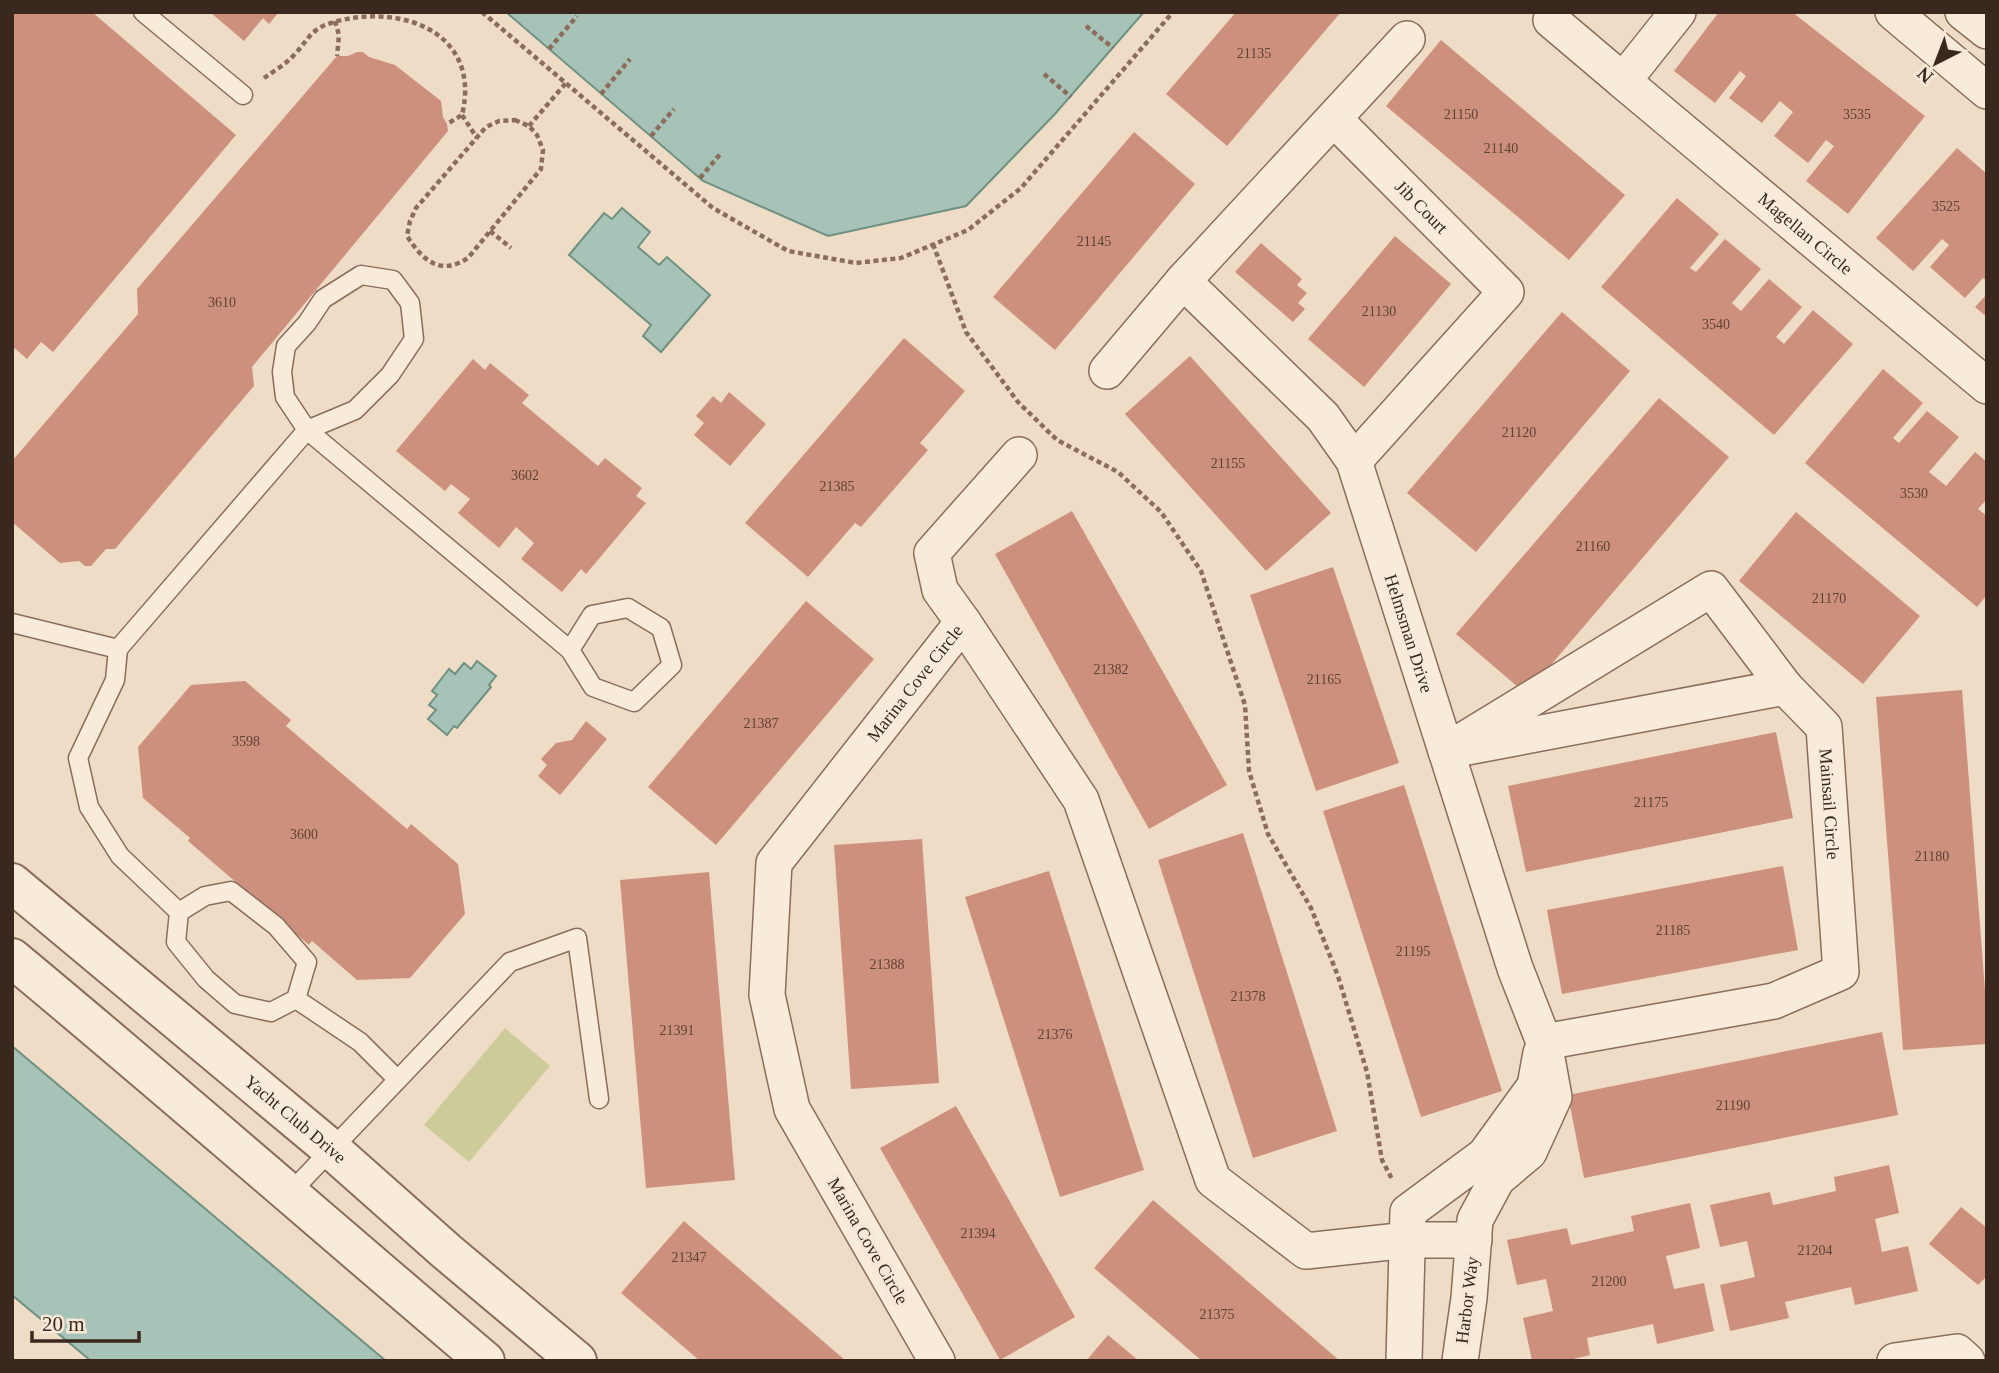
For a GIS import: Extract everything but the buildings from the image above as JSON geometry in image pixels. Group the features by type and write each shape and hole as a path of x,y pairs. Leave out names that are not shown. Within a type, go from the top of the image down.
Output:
{"street":[{"path":"1623,81 1678,12"},
{"path":"1893,12 1987,91"},
{"path":"1963,12 1987,31"},
{"name":"Magellan Circle","path":"1551,20 1987,386"},
{"path":"1107,372 1184,281 1407,39"},
{"name":"Jib Court","path":"1334,119 1506,292 1354,461"},
{"name":"Helmsman Drive","path":"1184,281 1323,417 1354,461 1515,968 1544,1042 1553,1097 1529,1152 1497,1179 1475,1230"},
{"path":"963,622 940,590 932,553 1019,455"},
{"path":"1711,589 1785,687 1446,751 1711,589"},
{"name":"Marina Cove Circle","path":"937,1361 792,1109 767,995 774,863 963,622 1081,800 1213,1180 1306,1251"},
{"name":"Mainsail Circle","path":"1544,1042 1774,1001 1842,972 1824,727 1785,687"},
{"name":"Yacht Club Drive","path":"12,883 331,1149 576,1361"},
{"path":"12,958 485,1361"},
{"path":"1404,1361 1408,1226 1485,1155 1535,1086 1544,1042"},
{"name":"Harbor Way","path":"1306,1251 1408,1226 1475,1230 1460,1361"},
{"path":"1895,1361 1957,1352 1967,1361"}],"lane":[{"path":"144,12 243,94"},
{"path":"179,912 120,856 89,807 78,758 115,680 118,649 307,430 355,410 390,375 414,339 410,303 393,280 361,275 323,299 307,323 286,346 282,372 285,397 307,430 570,650 593,687 634,702 672,665 661,628 628,608 592,615 570,650"},
{"path":"12,623 118,649"},
{"path":"231,891 276,926 307,962 296,999 271,1012 234,1004 206,979 176,942 179,912 205,896 231,891"},
{"path":"289,1194 510,962 577,938 599,1099"},
{"path":"296,999 360,1042 397,1079"}],"path":[{"path":"243,94 295,55 306,38 321,27 335,20 380,12 422,21 441,33 456,55 465,79 466,102 462,116 447,124"},
{"path":"482,12 713,208 788,251 856,263 901,258 968,230 1021,188 1173,12"},
{"path":"549,49 578,16"},
{"path":"335,20 339,35 337,55"},
{"path":"1086,26 1112,48"},
{"path":"601,94 630,59"},
{"path":"1044,74 1070,97"},
{"path":"529,126 566,83"},
{"path":"651,136 674,109"},
{"path":"462,116 477,138"},
{"path":"515,120 529,126 537,135 543,150 541,170 468,258 455,266 432,264 418,253 407,236 410,221 416,208 477,138 486,127 499,121 515,120"},
{"path":"700,178 722,152"},
{"path":"491,231 511,248"},
{"path":"933,244 966,332 1018,402 1057,440 1118,472 1161,512 1201,571 1245,705 1249,771 1268,834 1311,908 1338,976 1367,1072 1382,1160 1408,1226"}],"shaded area":[{"path":"506,12 1144,12 1054,115 966,206 828,236 703,181"},
{"path":"622,208 650,232 638,247 659,265 667,257 710,295 661,352 643,336 651,325 569,255 604,213 612,219"},
{"path":"477,661 496,676 489,685 491,687 457,728 454,726 447,735 428,719 436,710 429,705 437,695 432,691 449,669 455,674 464,663 471,669"},
{"path":"505,1028 550,1066 469,1162 424,1125"},
{"path":"12,1046 386,1361 91,1361 12,1295"}]}
